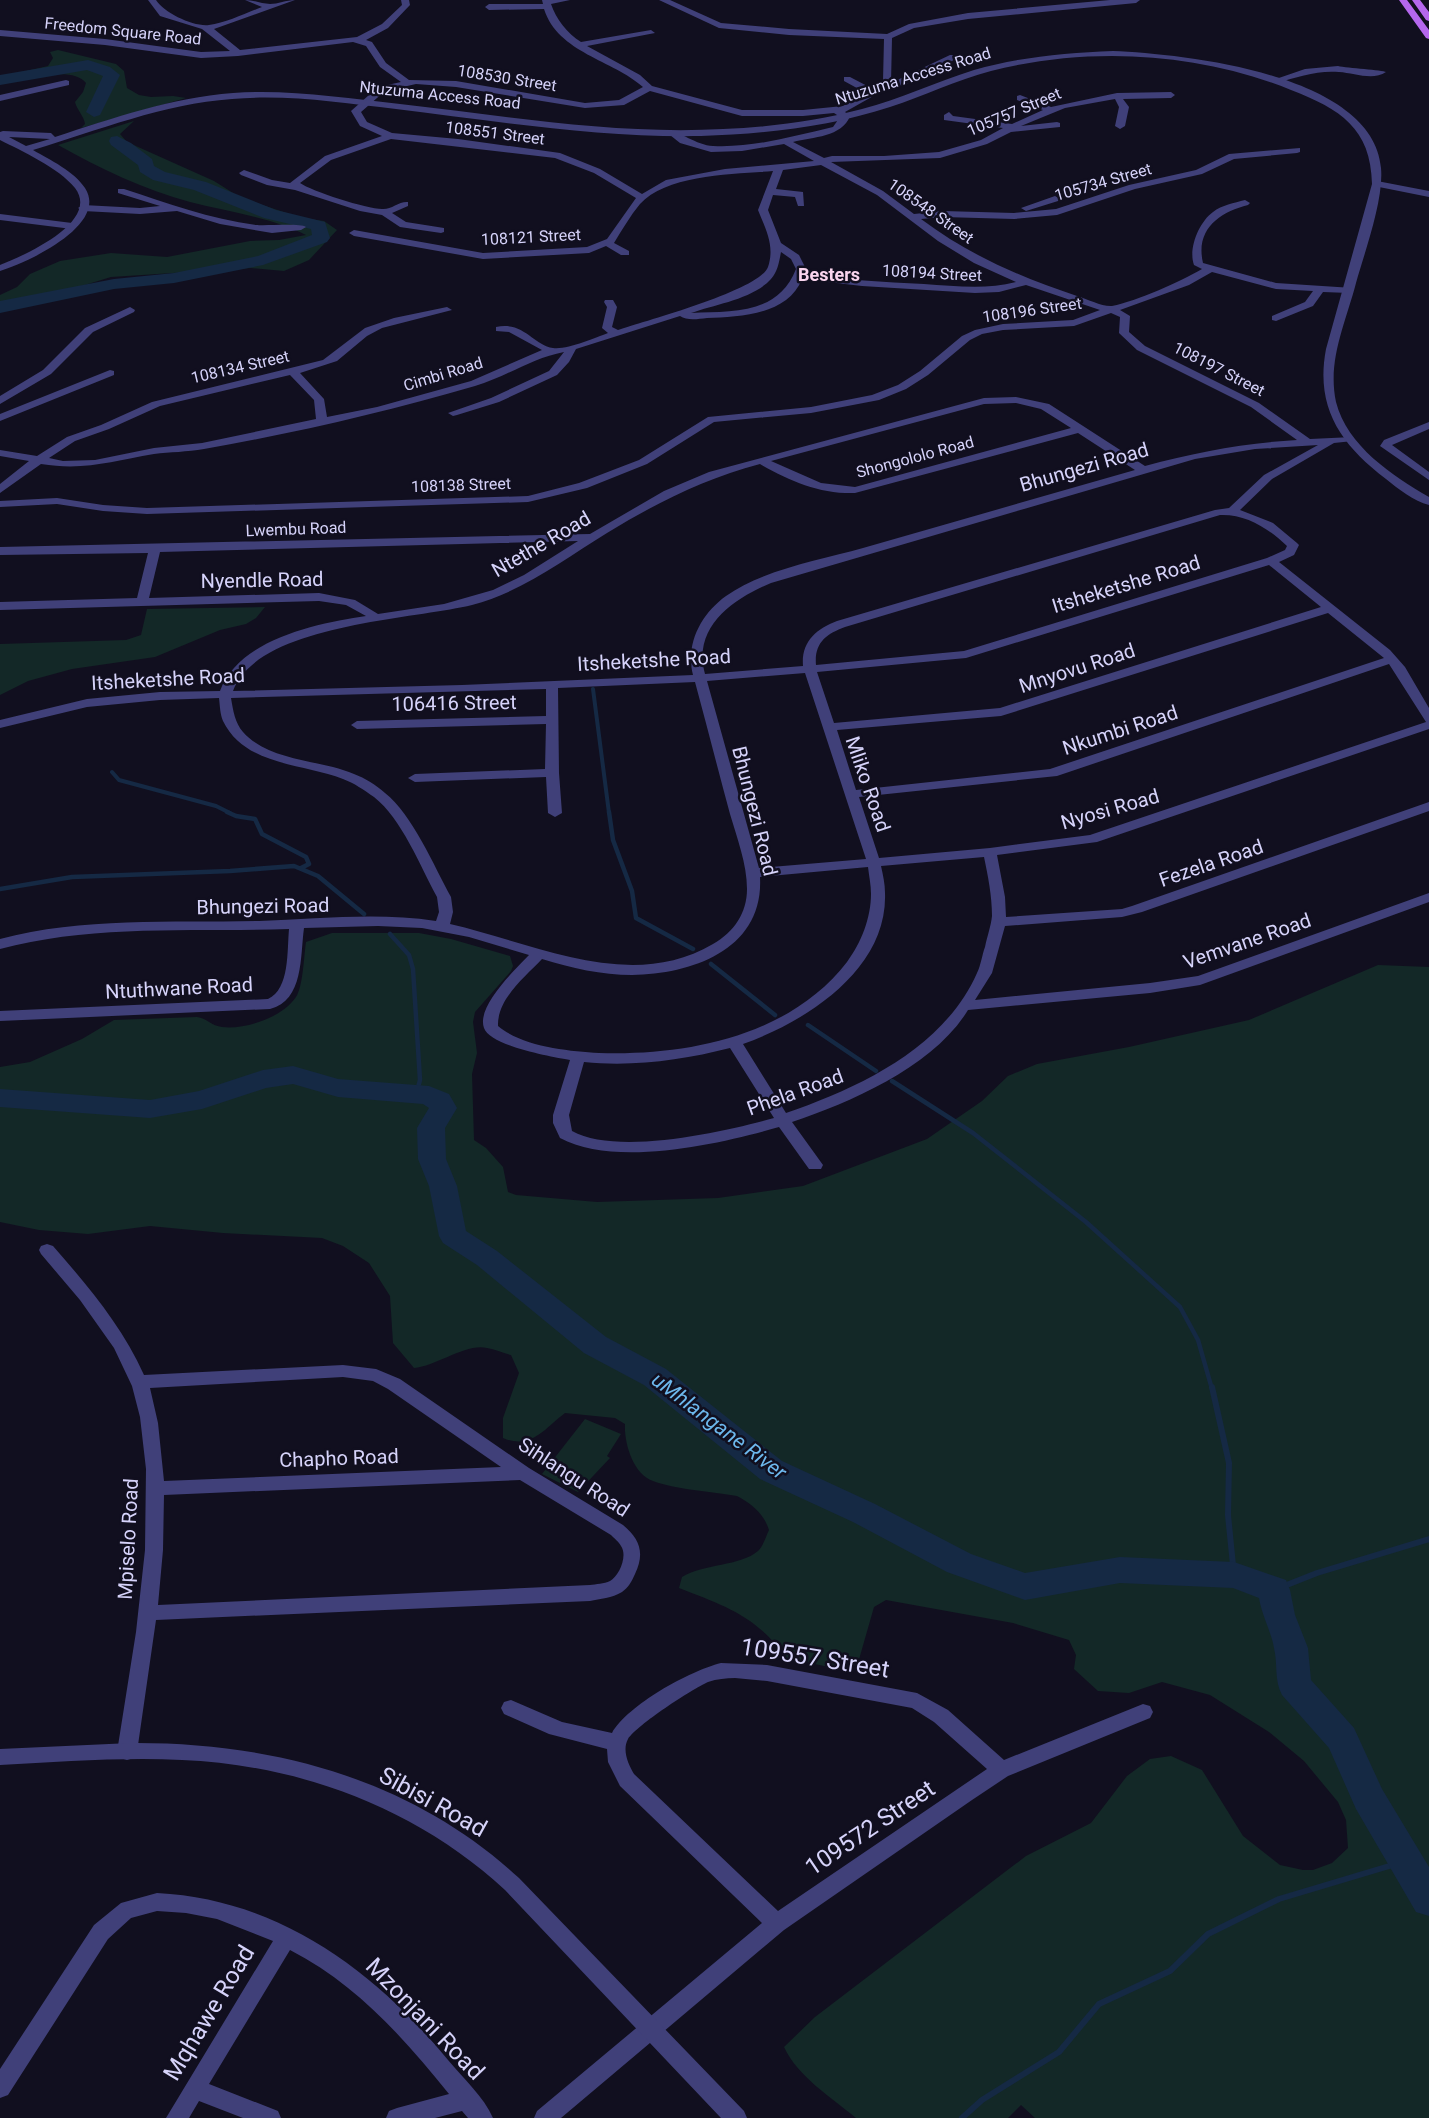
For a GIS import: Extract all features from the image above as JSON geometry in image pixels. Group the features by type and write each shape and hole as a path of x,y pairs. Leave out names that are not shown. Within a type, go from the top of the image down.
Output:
{"main road":[{"path":"1402,0 1429,36"},
{"path":"1416,0 1429,18"}],"street":[{"path":"152,0 157,10 165,16 214,32 238,53"},
{"path":"249,0 270,7"},
{"path":"206,29 291,0"},
{"path":"358,40 380,32 399,14 406,5 405,0"},
{"path":"489,7 566,0"},
{"path":"663,0 719,25 878,37 888,37 912,26 968,16 1136,0"},
{"path":"546,3 562,31 578,45 637,77 649,87 735,112 841,113 877,90 901,83 953,57"},
{"name":"Freedom Square Road","path":"0,33 105,42 191,55 238,53 344,39 358,40"},
{"path":"578,45 651,33"},
{"path":"853,47 878,37"},
{"path":"877,90 888,78 888,37"},
{"path":"358,40 372,46 382,65 405,81"},
{"name":"Ntuzuma Access Road","path":"26,149 170,106 216,97 266,95 362,102 597,128 673,133 770,129 884,106 996,67 1068,56 1113,54 1173,58 1222,66 1276,80 1334,106 1369,137 1376,153 1377,184 1335,335 1328,386 1334,412 1349,439 1393,479 1429,502"},
{"path":"1276,80 1305,72 1338,69 1362,73 1382,72"},
{"path":"847,79 877,90"},
{"name":"108530 Street","path":"362,102 387,85 405,81 440,83 589,104 630,100 649,87"},
{"path":"0,98 34,88 66,83"},
{"name":"105757 Street","path":"940,155 979,144 1051,110 1078,102 1117,96 1171,95"},
{"path":"1117,96 1124,107 1120,126"},
{"path":"1020,98 1051,110"},
{"name":"108551 Street","path":"362,102 356,111 359,120 372,130 390,136 557,155 597,171 642,198"},
{"path":"673,133 683,142 712,149 785,141 836,129 842,124 841,113"},
{"path":"948,116 1011,128 1057,125"},
{"path":"0,135 40,137 74,135"},
{"path":"0,135 26,149 80,188 84,197 83,208 72,226 40,251 0,268"},
{"path":"297,187 295,183 297,181 328,158 390,136"},
{"name":"108548 Street","path":"785,141 880,193 956,249 993,269 1109,309 1125,316 1125,321"},
{"name":"105734 Street","path":"912,217 943,214 1024,215 1063,211 1132,187 1199,172 1232,156 1297,150"},
{"path":"940,155 948,160 962,161"},
{"name":"108121 Street","path":"354,233 491,257 586,250 607,243 642,198 660,185 691,177 805,166 836,158 884,159 940,155"},
{"path":"669,316 739,313 763,308 784,296 799,276 801,269 799,262 777,245 763,212 779,168"},
{"path":"244,173 270,183 297,187 363,209 385,213 403,225 441,230"},
{"path":"1377,184 1429,194"},
{"path":"121,191 220,221 272,230 301,227"},
{"path":"770,192 800,194 801,204"},
{"path":"987,215 1055,199"},
{"path":"1245,203 1225,209 1209,221 1196,260 1199,265 1276,286 1349,290"},
{"path":"385,213 405,204"},
{"path":"83,208 148,211 177,208"},
{"path":"0,217 72,226"},
{"path":"607,243 625,253"},
{"name":"Cimbi Road","path":"0,453 63,464 95,463 154,451 202,446 391,407 480,382 551,351 572,347 740,293 760,283 768,276 773,267 777,245"},
{"name":"108196 Street","path":"902,387 924,373 966,338 979,332 1003,327 1074,323 1185,283 1209,269"},
{"name":"108194 Street","path":"799,276 858,285 972,291 994,291 1026,282"},
{"path":"1276,318 1309,304 1320,289"},
{"path":"609,302 612,307 607,327 615,333"},
{"path":"0,401 47,372 89,330 130,310"},
{"name":"108134 Street","path":"0,490 71,439 164,401 293,372 331,360 371,329 447,310"},
{"name":"108197 Street","path":"1125,321 1124,333 1141,348 1255,405 1308,442"},
{"path":"500,329 511,329 551,351"},
{"path":"453,412 495,400 553,373 565,360 572,347"},
{"path":"293,372 319,399 322,421"},
{"path":"0,418 110,373"},
{"name":"108138 Street","path":"0,504 57,501 103,508 147,511 528,499 576,489 643,462 716,415 764,415 844,405 875,398 902,387"},
{"name":"Ntethe Road","path":"224,694 244,664 267,647 302,634 440,608 500,592 659,497 688,484 761,460 993,400 1016,400 1045,406 1143,470"},
{"path":"1429,425 1388,442 1386,446 1429,477"},
{"name":"Shongololo Road","path":"761,460 808,483 834,490 855,490 1079,429"},
{"name":"Bhungezi Road","path":"0,944 46,934 96,929 375,922 442,926 567,962 622,970 662,968 704,955 734,935 748,917 754,891 753,873 700,678 696,649 703,626 724,603 751,587 805,568 1143,470 1212,452 1349,439"},
{"path":"1233,510 1268,477 1334,440"},
{"name":"Ntuzuma Access Road","path":"1381,468 1429,495"},
{"name":"Itsheketshe Road","path":"0,724 87,703 160,696 552,685 700,678 810,670 966,654 1270,561 1290,552 1294,547 1260,521 1233,510"},
{"name":"Mliko Road","path":"539,954 495,1005 489,1022 491,1028 518,1043 578,1058 663,1055 734,1042 788,1020 807,1009 845,976 869,939 877,918 879,885 874,862 810,670 808,659 812,640 829,627 1110,543 1233,510"},
{"name":"Lwembu Road","path":"0,552 593,537"},
{"path":"142,603 155,549"},
{"path":"1270,561 1392,659 1429,719"},
{"name":"Nyendle Road","path":"0,606 320,597 354,603 364,607 377,619"},
{"name":"Mnyovu Road","path":"828,727 1001,712 1330,608"},
{"name":"Nkumbi Road","path":"852,794 1052,773 1392,659"},
{"path":"552,685 552,772 555,813"},
{"path":"224,694 232,726 240,736 259,750 357,780 371,788 395,809 444,897 446,912 442,926"},
{"name":"106416 Street","path":"357,725 552,720"},
{"name":"Nyosi Road","path":"753,873 990,852 1104,836 1429,725"},
{"path":"416,777 552,772"},
{"name":"Fezela Road","path":"998,922 1129,911 1429,806"},
{"name":"Phela Road","path":"578,1058 561,1123 565,1134 580,1142 603,1146 700,1140 784,1122 831,1105 882,1078 925,1048 965,1006 989,960 998,922 998,900 990,852"},
{"name":"Vemvane Road","path":"965,1006 1150,988 1200,980 1429,897"},
{"name":"Ntuthwane Road","path":"0,1016 270,1004 281,999 290,984 297,924"},
{"path":"734,1042 784,1122 815,1165"},
{"name":"Mpiselo Road","path":"47,1250 81,1289 123,1350 139,1382 149,1420 157,1488 146,1613 128,1752"},
{"name":"Sihlangu Road","path":"139,1382 343,1371 367,1373 393,1384 523,1473 617,1530 627,1538 633,1551 629,1569 618,1585 610,1590 590,1593 146,1613"},
{"name":"Chapho Road","path":"157,1488 523,1473"},
{"name":"109557 Street","path":"617,1742 622,1731 633,1721 694,1681 709,1674 741,1670 917,1701 942,1716 1001,1770"},
{"path":"511,1708 524,1716 590,1738 617,1742 615,1754 618,1766 627,1780 777,1923"},
{"name":"109572 Street","path":"545,2118 777,1923 1001,1770 1143,1712"},
{"name":"Sibisi Road","path":"0,1757 128,1752 208,1753 245,1757 287,1766 362,1791 446,1832 476,1852 513,1884 652,2027 736,2118"},
{"name":"Mzonjani Road","path":"0,2088 101,1932 124,1911 149,1903 184,1904 235,1916 286,1936 329,1960 377,1999 482,2118"},
{"name":"Mqhawe Road","path":"177,2118 286,1936"},
{"path":"195,2089 270,2118"},
{"path":"397,2118 467,2099"}],"green space":[{"path":"58,50 116,64 124,71 127,88 139,95 186,98 81,128 85,124 75,102 83,92 86,83 79,77 45,75 0,84 0,77 48,66 53,58 50,52"},
{"path":"134,121 120,134 127,142 214,181 241,198 302,218 324,221 337,230 309,260 284,271 251,268 111,277 0,311 0,295 17,287 30,274 60,261 111,253 167,257 250,241 279,240 306,235 264,219 190,202 139,185 58,145"},
{"path":"265,607 256,618 246,624 220,630 155,657 72,669 28,681 0,695 0,644 126,640 141,635 147,609"},
{"path":"332,933 419,933 451,939 510,956 513,966 511,971 475,1012 473,1022 477,1053 472,1074 474,1140 486,1148 503,1167 508,1192 516,1195 597,1202 718,1198 803,1186 927,1139 982,1101 1008,1076 1037,1064 1129,1047 1249,1020 1378,965 1429,967 1429,2118 1035,2118 1021,2105 1008,2118 856,2118 806,2077 784,2047 815,2017 1026,1856 1091,1823 1127,1776 1150,1759 1171,1756 1202,1770 1243,1836 1280,1865 1313,1870 1332,1863 1348,1848 1346,1820 1338,1802 1304,1761 1269,1732 1210,1695 1162,1682 1129,1693 1098,1691 1074,1669 1076,1655 1069,1640 1013,1623 886,1600 874,1607 858,1663 848,1671 786,1658 764,1632 752,1622 725,1607 679,1588 682,1577 700,1570 742,1560 758,1551 769,1530 757,1510 737,1496 672,1486 646,1477 631,1457 626,1440 625,1424 615,1418 565,1413 544,1431 529,1440 513,1441 503,1438 503,1418 519,1373 511,1355 479,1347 414,1368 393,1343 390,1296 369,1263 343,1246 322,1238 223,1233 150,1226 88,1234 39,1230 0,1222 0,1067 30,1062 82,1039 114,1020 197,1017 218,1026 231,1027 263,1021 282,1011 296,997 302,979 306,942"},
{"path":"585,1419 621,1434 607,1456 610,1458 578,1492 542,1474"}],"waterway":[{"path":"0,80 88,65 104,70 112,75 94,112"},
{"path":"0,307 114,284 174,278 263,260 321,238 319,226 270,214 200,186 159,176 146,168 146,163 117,141"},
{"path":"593,689 609,813"},
{"path":"112,772 119,780 216,806 230,813"},
{"path":"227,812 255,819 262,834 306,857 309,864 301,868"},
{"path":"609,812 613,840 632,891 636,918 693,949"},
{"path":"0,889 72,877 230,871 294,866 318,876 364,914"},
{"path":"390,934 409,955 413,969 420,1080 416,1095"},
{"path":"711,964 775,1015"},
{"path":"808,1025 876,1071"},
{"name":"uMhlangane River","path":"0,1098 150,1109 202,1100 263,1079 293,1075 338,1088 429,1095 439,1101 443,1108 431,1128 432,1159 443,1186 453,1236 487,1258 595,1345 655,1377 771,1470 864,1513 959,1563 1025,1587 1120,1570 1234,1575 1274,1590 1278,1615 1291,1648 1294,1685 1342,1739 1368,1798 1429,1900"},
{"path":"892,1081 973,1133 1086,1222 1180,1307 1198,1340 1212,1389"},
{"path":"1212,1387 1229,1463 1228,1515 1234,1575"},
{"path":"1274,1590 1317,1573 1429,1539"},
{"path":"962,2118 982,2100 1059,2052 1099,2004 1170,1971 1208,1934 1279,1899 1406,1861"}],"district":[{"name":"Besters","path":"829,274"}]}
